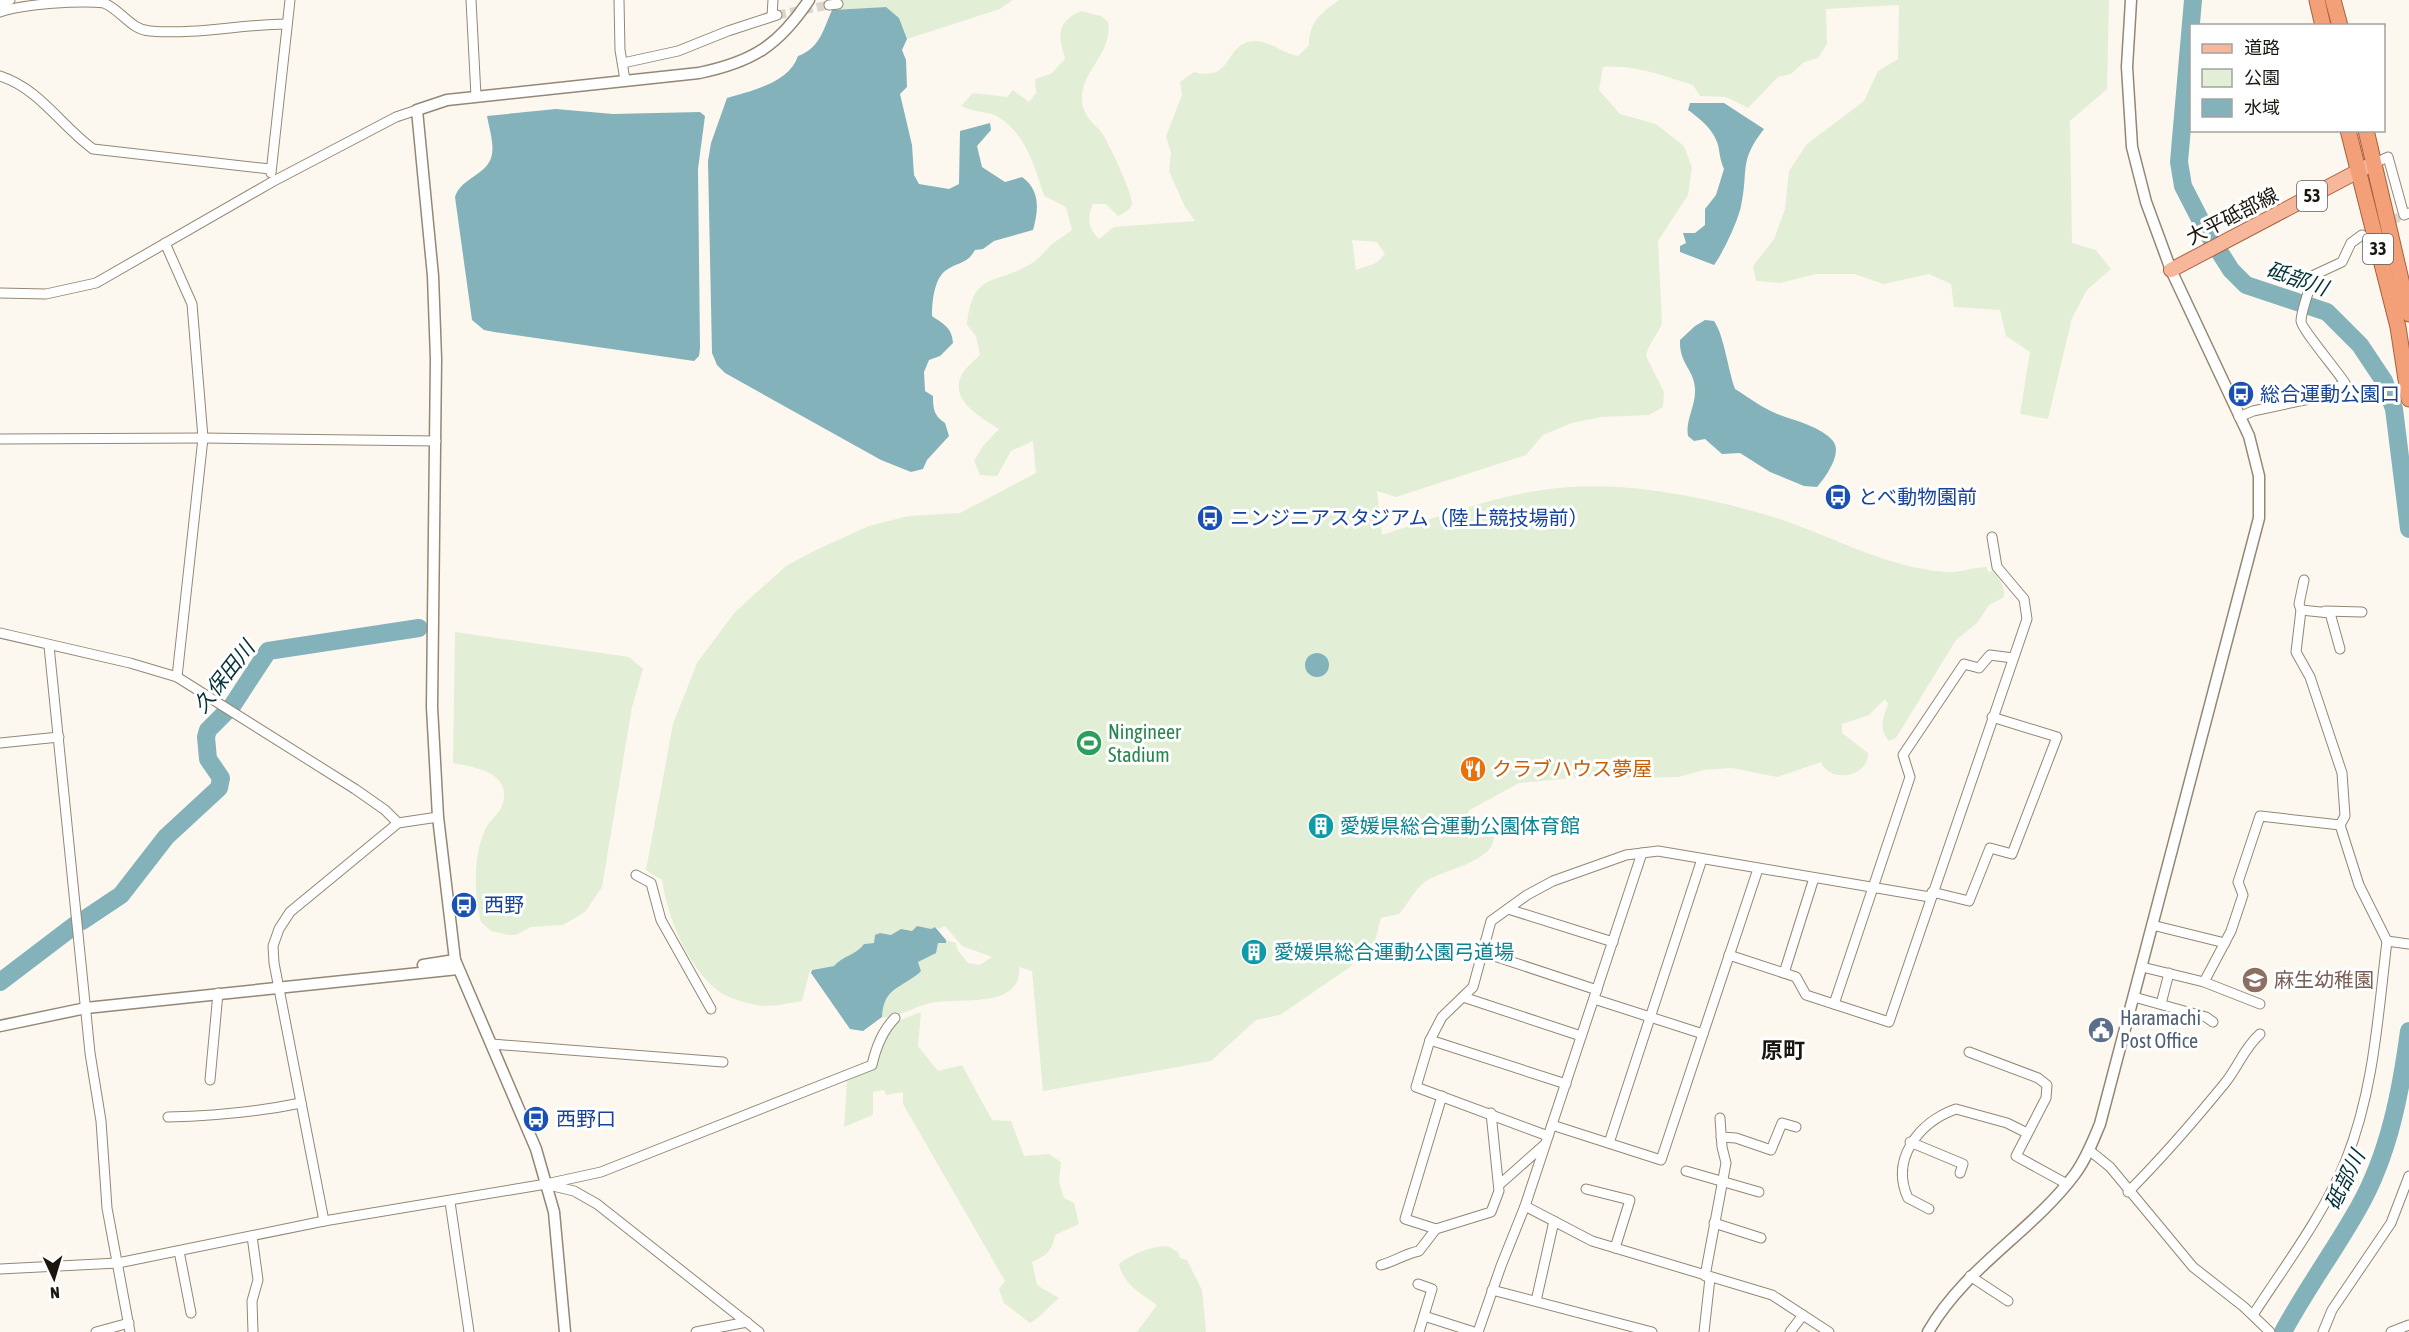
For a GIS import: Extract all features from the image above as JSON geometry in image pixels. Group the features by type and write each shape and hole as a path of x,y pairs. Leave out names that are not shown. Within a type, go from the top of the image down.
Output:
{"highway":[{"path":"2317,0 2323,24"},
{"path":"2333,0 2339,24"},
{"name":"33","path":"2348,132 2397,327 2409,399"},
{"name":"33","path":"2366,132 2409,314"}],"main road":[{"name":"大平砥部線","path":"2171,270 2374,163"}],"street":[{"path":"0,4 10,0"},
{"path":"0,12 49,1 85,0 105,3 137,27 147,31 171,32 249,24 287,24"},
{"path":"272,182 270,169 290,0"},
{"path":"471,0 476,96"},
{"path":"619,0 625,80"},
{"path":"623,63 678,51 775,16 773,0"},
{"path":"0,293 46,294 96,283 272,182 396,117 447,100 699,73 742,62 755,56 782,37 809,0"},
{"path":"1929,1332 1937,1317 1970,1276 2067,1184 2089,1150 2109,1096 2259,518 2260,497 2256,456 2171,270 2146,202 2132,147 2127,67 2131,0"},
{"path":"0,76 16,81 36,95 80,140 93,149 270,169"},
{"path":"417,110 433,276 436,441 432,707 438,817 457,964 536,1149 558,1240 565,1332"},
{"path":"2374,163 2388,157 2404,215"},
{"path":"2239,417 2253,411 2319,398 2345,383 2324,352 2304,331 2301,322 2314,275 2342,262 2351,243 2362,235"},
{"path":"165,243 192,304 203,438 177,677"},
{"path":"0,439 203,438 436,441"},
{"path":"1729,955 1796,977 1806,995 1889,1022 1931,894 2024,629 2027,608 2025,599 1997,567 1992,537"},
{"path":"2256,1318 2315,1222 2352,1143 2369,1083 2389,941 2359,885 2340,825 2345,816 2342,773 2310,677 2296,652 2301,610 2299,604 2304,580"},
{"path":"2301,610 2362,612"},
{"path":"2325,611 2334,620 2340,649"},
{"path":"0,633 130,663 177,677 362,794 385,810 398,823"},
{"path":"49,646 86,1008 101,1121 107,1208 129,1328 96,1332"},
{"path":"1834,1004 1910,777 1903,755 1964,664 1979,668 1990,656 2013,658"},
{"path":"1547,1140 1491,1113 1416,1086 1431,1040 1443,1017 1473,987 1491,921 1553,881 1626,855 1658,851 1758,869 1969,901 1990,848 2012,854 2057,737 1992,717"},
{"path":"0,743 59,737"},
{"path":"2204,982 2225,943 2243,895 2238,882 2260,816 2340,825"},
{"path":"324,1221 278,986 273,946 279,929 290,912 398,823 438,817"},
{"path":"1424,1316 1476,1332 1525,1206 1642,853"},
{"path":"1609,1143 1702,859"},
{"path":"1552,1125 1661,1160 1758,869"},
{"path":"636,875 651,883 661,920 711,1009"},
{"path":"1784,973 1814,878"},
{"path":"1508,909 1613,942"},
{"path":"2152,925 2225,943"},
{"path":"2389,941 2409,944"},
{"path":"1482,952 1650,1017 1703,1034"},
{"path":"0,1026 86,1008 381,975 457,964"},
{"path":"2142,967 2204,982 2260,1004"},
{"path":"2161,1004 2169,973"},
{"path":"210,1080 218,993"},
{"path":"1463,997 1581,1036"},
{"path":"2134,997 2206,1017 2213,1022"},
{"path":"0,1269 118,1263 324,1221 450,1202 546,1185 601,1172 872,1065 875,1049 887,1026 895,1018"},
{"path":"2128,1192 2176,1143 2235,1069 2249,1044 2260,1034"},
{"path":"1431,1040 1566,1084"},
{"path":"492,1044 723,1062"},
{"path":"1969,1052 2038,1078 2047,1085 2046,1098 2016,1156 2067,1184"},
{"path":"1442,1096 1405,1219 1436,1229 1491,1212 1499,1185 1491,1113"},
{"path":"168,1117 218,1116 237,1111 301,1103"},
{"path":"1929,1209 1908,1198 1905,1192 1903,1166 1910,1142 1916,1134 1956,1109 2007,1123 2027,1133"},
{"path":"1704,1332 1714,1223 1726,1163 1720,1118"},
{"path":"1721,1137 1736,1138 1771,1150 1782,1123 1796,1127"},
{"path":"1499,1185 1547,1140"},
{"path":"1910,1142 1963,1164 1960,1173"},
{"path":"2089,1150 2110,1167 2128,1192 2193,1268 2256,1318 2270,1332"},
{"path":"1686,1172 1759,1192"},
{"path":"2323,1332 2332,1310 2391,1223 2409,1176"},
{"path":"546,1185 574,1191 597,1204 759,1332"},
{"path":"1586,1189 1630,1200 1616,1248"},
{"path":"450,1202 469,1332"},
{"path":"1525,1206 1592,1241 1772,1295 1829,1332"},
{"path":"1536,1301 1554,1221"},
{"path":"1714,1223 1761,1238"},
{"path":"1381,1265 1398,1261 1404,1254 1419,1251 1436,1229"},
{"path":"252,1236 258,1280 252,1301 253,1332"},
{"path":"179,1251 191,1313"},
{"path":"1970,1276 2008,1301"},
{"path":"1418,1284 1432,1289 1419,1332"},
{"path":"1492,1290 1652,1332"},
{"path":"1790,1332 1803,1315"},
{"path":"696,1332 747,1322"},
{"path":"2391,1332 2409,1325"}],"green space":[{"path":"826,0 1013,0 1000,9 907,39 899,18 886,7 832,10"},
{"path":"1339,0 2109,0 2107,89 2070,121 2072,243 2096,250 2111,269 2087,290 2072,318 2048,419 2020,414 2030,352 2006,336 2000,310 1954,307 1951,284 1929,274 1884,284 1854,274 1816,274 1780,283 1756,281 1753,266 1774,239 1785,209 1789,171 1807,144 1864,101 1878,71 1898,59 1899,5 1826,9 1827,44 1818,58 1804,62 1791,74 1778,77 1748,108 1726,97 1700,96 1693,85 1660,75 1626,67 1603,67 1599,90 1620,114 1656,124 1684,146 1692,168 1688,195 1658,241 1662,323 1646,356 1664,392 1663,407 1649,415 1601,417 1572,423 1543,435 1526,455 1396,497 1377,491 1382,535 1469,507 1536,491 1584,486 1665,492 1770,516 1901,564 1947,572 1987,567 1988,572 1993,571 2002,583 2004,597 1989,605 1978,622 1956,640 1896,738 1889,741 1884,732 1883,719 1888,704 1885,699 1869,715 1842,724 1842,733 1868,753 1867,761 1856,772 1848,775 1832,773 1821,762 1777,777 1732,768 1704,770 1678,777 1629,778 1617,774 1519,783 1468,811 1470,827 1491,827 1494,838 1491,848 1472,862 1425,882 1399,914 1381,918 1375,941 1350,967 1280,1015 1256,1020 1211,1061 1043,1091 1032,971 1019,967 1017,981 1010,990 999,996 986,999 941,1001 925,1004 892,1017 882,1017 885,1001 889,995 921,971 918,962 936,952 938,943 946,943 946,940 956,943 957,949 968,963 980,965 992,957 962,946 945,926 939,929 935,927 896,932 891,935 880,933 875,935 874,943 864,944 834,966 810,970 802,1001 762,1006 721,993 709,983 689,957 669,911 662,880 646,870 673,724 697,663 735,612 786,566 869,526 909,516 960,513 1036,473 1033,441 1011,451 997,476 980,475 974,461 983,446 999,429 970,408 960,394 961,376 980,355 976,336 967,325 970,307 981,287 1032,263 1052,244 1072,230 1066,207 1044,196 1028,151 1007,123 997,116 961,106 973,93 1007,97 1013,90 1029,102 1036,93 1035,79 1051,74 1065,59 1060,37 1067,20 1081,11 1101,16 1108,22 1106,45 1084,84 1083,107 1087,116 1107,141 1125,181 1132,204 1128,210 1118,216 1106,204 1093,204 1089,218 1091,227 1099,239 1114,227 1195,221 1184,205 1169,171 1171,153 1166,136 1182,95 1180,82 1194,72 1207,74 1216,72 1244,43 1260,42 1298,56 1309,45 1311,30 1317,19","holes":["1352,240 1377,242 1385,254 1376,263 1356,270"]},
{"path":"455,632 629,657 643,669 632,707 602,887 585,912 563,925 531,927 516,935 508,935 491,931 481,922 476,888 478,851 487,826 502,807 504,793 502,784 489,773 453,763"},
{"path":"921,1012 918,1046 938,1071 962,1065 992,1120 1011,1121 1024,1156 1049,1154 1061,1162 1059,1182 1064,1198 1074,1203 1079,1224 1055,1235 1053,1245 1048,1252 1032,1262 1037,1285 1059,1298 1030,1323 1004,1303 999,1289 1005,1281 903,1104 903,1092 886,1095 884,1090 873,1092 873,1115 844,1127 847,1081 874,1069 881,1045 895,1022"},
{"path":"1167,1246 1178,1252 1180,1258 1187,1260 1202,1290 1206,1332 1137,1332 1157,1305 1129,1283 1119,1264 1142,1251"}],"water":[{"path":"886,7 899,18 907,39 902,50 906,60 907,87 900,94 912,145 914,175 919,184 949,189 959,184 960,131 990,123 991,130 977,146 982,167 1005,182 1022,177 1032,188 1037,200 1033,230 994,241 983,249 975,250 965,261 945,271 938,280 933,298 932,316 949,330 953,343 940,356 929,360 924,372 925,391 933,396 935,412 938,418 945,423 949,436 927,460 923,469 911,472 881,460 725,373 717,365 712,353 708,161 711,143 727,98 768,84 786,73 798,56 816,43 832,10"},
{"path":"1690,103 1724,103 1764,129 1747,158 1737,220 1714,265 1680,252 1680,246 1686,243 1683,233 1695,233 1705,225 1705,209 1716,195 1724,169 1715,137 1705,124 1688,110"},
{"path":"556,109 613,114 700,112 705,116 698,169 700,348 699,356 694,361 494,332 484,330 472,320 455,197 458,190 481,172 490,161 492,145 487,116"},
{"path":"1705,320 1714,321 1717,327 1735,389 1770,411 1821,431 1833,441 1836,446 1834,458 1828,472 1817,487 1804,486 1770,472 1740,453 1722,454 1705,439 1694,441 1688,436 1687,430 1695,389 1692,376 1682,355 1680,340"},
{"path":"1317,653 1325,657 1329,665 1325,673 1317,677 1309,673 1305,665 1309,657"},
{"path":"917,926 931,929 935,927 946,943 938,943 936,953 918,962 921,971 889,995 882,1017 863,1031 850,1029 811,973 812,970 834,966 864,944 874,943 875,935 880,933 891,935 901,929 912,931"}],"waterway":[{"name":"砥部川","path":"2191,24 2193,0"},
{"name":"砥部川","path":"2190,35 2179,162 2183,186 2205,229 2231,270 2246,285 2327,312 2360,345 2384,381 2394,409 2409,529"},
{"name":"久保田川","path":"82,921 121,895 166,837 219,788 221,778 208,759 206,737 208,730 232,706 268,651 419,628"},
{"name":"久保田川","path":"0,982 75,925"},
{"name":"砥部川","path":"2283,1332 2359,1207 2378,1166 2398,1099 2409,1031"}],"tunnel":[{"path":"777,15 829,5"},
{"path":"2369,231 2399,217"}],"place":[{"name":"総合運動公園口","path":"2241,394"},
{"name":"とべ動物園前","path":"1838,497"},
{"name":"ニンジニアスタジアム（陸上競技場前）","path":"1210,518"},
{"name":"Ningineer Stadium","path":"1089,743"},
{"name":"クラブハウス夢屋","path":"1473,769"},
{"name":"愛媛県総合運動公園体育館","path":"1321,826"},
{"name":"西野","path":"464,905"},
{"name":"愛媛県総合運動公園弓道場","path":"1254,952"},
{"name":"麻生幼稚園","path":"2255,980"},
{"name":"Haramachi Post Office","path":"2101,1030"},
{"name":"西野口","path":"536,1119"}],"district":[{"name":"原町","path":"1783,1050"}]}
